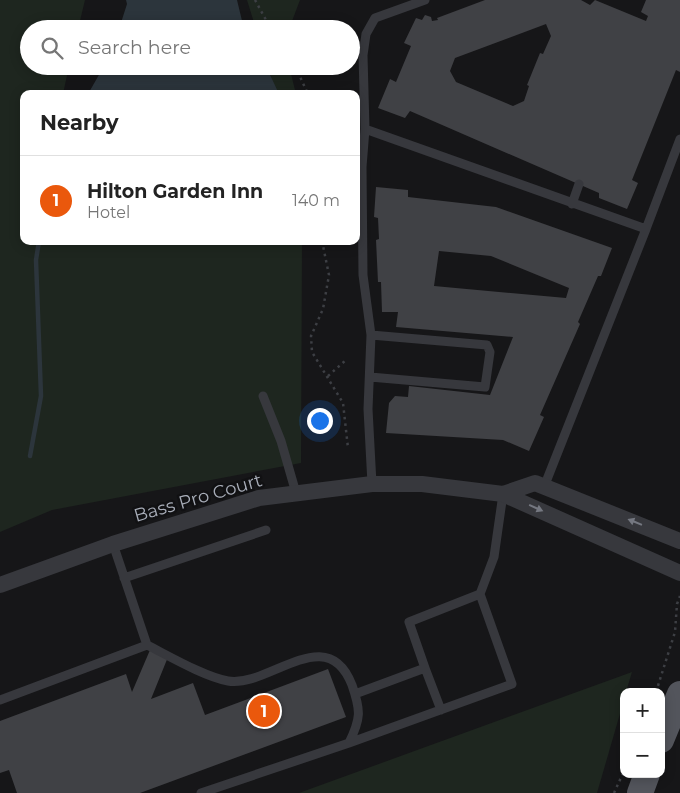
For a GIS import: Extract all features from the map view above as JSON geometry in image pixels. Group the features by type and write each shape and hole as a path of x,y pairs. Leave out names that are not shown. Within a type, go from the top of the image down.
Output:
{"main road":[{"path":"664,733 680,694"},
{"path":"640,793 646,778"}],"street":[{"name":"Bass Pro Court","path":"504,494 535,483 680,541"},
{"name":"Bass Pro Court","path":"0,585 113,544 259,498 372,484 422,484 504,494 680,573"}],"lane":[{"path":"372,484 368,409 371,335 363,276 362,167 365,129 363,55 366,34 375,18 425,0"},
{"path":"365,129 646,229"},
{"path":"544,486 680,139"},
{"path":"572,204 579,184"},
{"path":"370,377 485,387 490,352 487,345 371,335"},
{"path":"263,396 281,441 296,493"},
{"path":"201,793 349,743 512,684 480,594 494,557 504,494"},
{"path":"124,578 266,530"},
{"path":"113,544 148,645 178,662 228,681 243,680 311,656 333,660 342,666 359,705 359,721 349,743"},
{"path":"441,710 408,622 480,594"},
{"path":"0,700 148,645"},
{"path":"355,694 425,668"}],"path":[{"path":"255,0 266,20"},
{"path":"299,75 306,90"},
{"path":"323,245 328,275 323,309 311,336 312,352 343,403 348,448"},
{"path":"328,376 346,360"},
{"path":"657,688 675,632 677,604 680,596"},
{"path":"614,793 621,778"}],"shaded area":[{"path":"0,0 85,0 80,20 20,20 20,75 67,75 64,90 20,90 20,245 302,245 301,463 52,510 0,532"},
{"path":"126,0 237,0 242,20 122,20 127,4"},
{"path":"247,0 300,0 292,20 253,20"},
{"path":"99,75 270,75 277,90 90,90"},
{"path":"271,75 291,75 295,90 275,90"},
{"path":"632,672 627,688 620,688 620,714 597,793 299,793"}],"building":[{"path":"485,0 581,0 590,5 595,0 646,21 648,16 641,12 646,0 680,0 680,72 676,70 632,180 638,183 627,209 599,198 599,193 410,111 405,118 378,108 390,79 396,82 411,46 404,43 416,18 422,20 425,15 431,17 432,21 438,20 437,18","holes":["546,24 551,36 543,54 540,53 527,85 529,86 524,101 513,106 456,82 450,71 455,58"]},
{"path":"376,187 408,190 408,197 496,207 612,248 601,276 598,276 578,322 580,324 540,415 544,417 529,451 503,440 386,433 389,403 395,396 408,397 409,386 490,395 513,337 396,327 398,312 382,312 376,240 379,239 378,218 374,217","holes":["439,251 491,256 569,288 566,298 434,286"]},
{"path":"150,650 168,657 151,699 193,683 205,715 328,669 346,717 140,793 17,793 9,770 0,773 0,721 126,674 132,692"}],"waterway":[{"path":"30,456 41,396 36,260 38,245"}],"place":[{"name":"Hilton Garden Inn","path":"264,711"}]}
